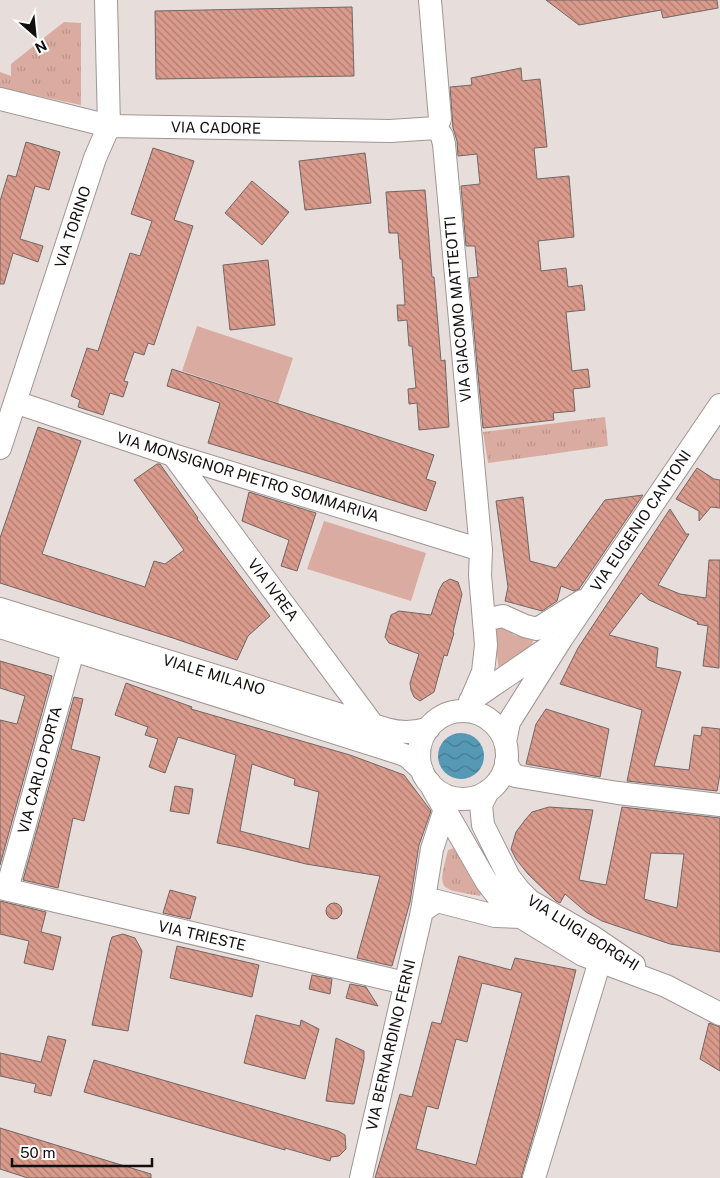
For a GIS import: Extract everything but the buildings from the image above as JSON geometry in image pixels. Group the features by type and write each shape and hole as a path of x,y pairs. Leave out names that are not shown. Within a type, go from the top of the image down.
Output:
{"street":[{"name":"VIA TORINO","path":"0,448 95,158 108,126 106,0"},
{"name":"VIA GIACOMO MATTEOTTI","path":"430,0 440,119 436,128 442,136 444,144 481,550 480,575 486,645 483,672 471,700"},
{"name":"VIA CADORE","path":"0,99 108,126 390,131 436,128"},
{"name":"VIA MONSIGNOR PIETRO SOMMARIVA","path":"15,402 173,455 481,550"},
{"name":"VIA EUGENIO CANTONI","path":"506,752 510,722 562,638 720,405"},
{"name":"VIA IVREA","path":"173,455 373,725"},
{"path":"484,620 503,616 537,629 590,597"},
{"name":"VIALE MILANO","path":"0,609 392,731 422,731 429,728"},
{"name":"VIALE MILANO","path":"0,627 396,752 407,756 426,776"},
{"name":"VIA EUGENIO CANTONI","path":"452,713 562,638"},
{"name":"VIA CARLO PORTA","path":"4,888 73,651"},
{"path":"506,752 499,780 488,791 473,798 455,798 442,794 426,776 420,760 420,747 429,728 439,719 452,713 468,712 486,718 498,728 506,752 510,770 516,776 610,792 720,805"},
{"name":"VIA LUIGI BORGHI","path":"426,776 486,882 502,902 521,917 583,955 666,986"},
{"name":"VIA LUIGI BORGHI","path":"488,791 481,805 482,824 509,877 530,901 593,937 666,986 720,1014"},
{"name":"VIA BERNARDINO FERNI","path":"361,1178 422,911 432,849 445,809"},
{"name":"VIA TRIESTE","path":"4,888 405,983"},
{"path":"422,911 437,901 495,916 521,917"},
{"path":"534,1178 600,961 622,957"}],"green space":[{"path":"64,22 81,23 81,105 0,88 0,72 11,76 11,64"},
{"path":"197,326 293,358 278,403 182,371"},
{"path":"605,417 608,446 488,463 483,432"},
{"path":"324,521 426,553 411,601 307,569"},
{"path":"505,627 514,635 533,640 532,645 499,671 494,633 497,628"},
{"path":"454,848 472,881 482,891 480,896 456,891 444,886 442,881 448,850"}],"water":[{"path":"457,733 465,733 474,737 480,743 484,756 480,769 474,775 465,779 457,779 448,775 442,769 438,760 438,752 442,743 448,737"}]}
